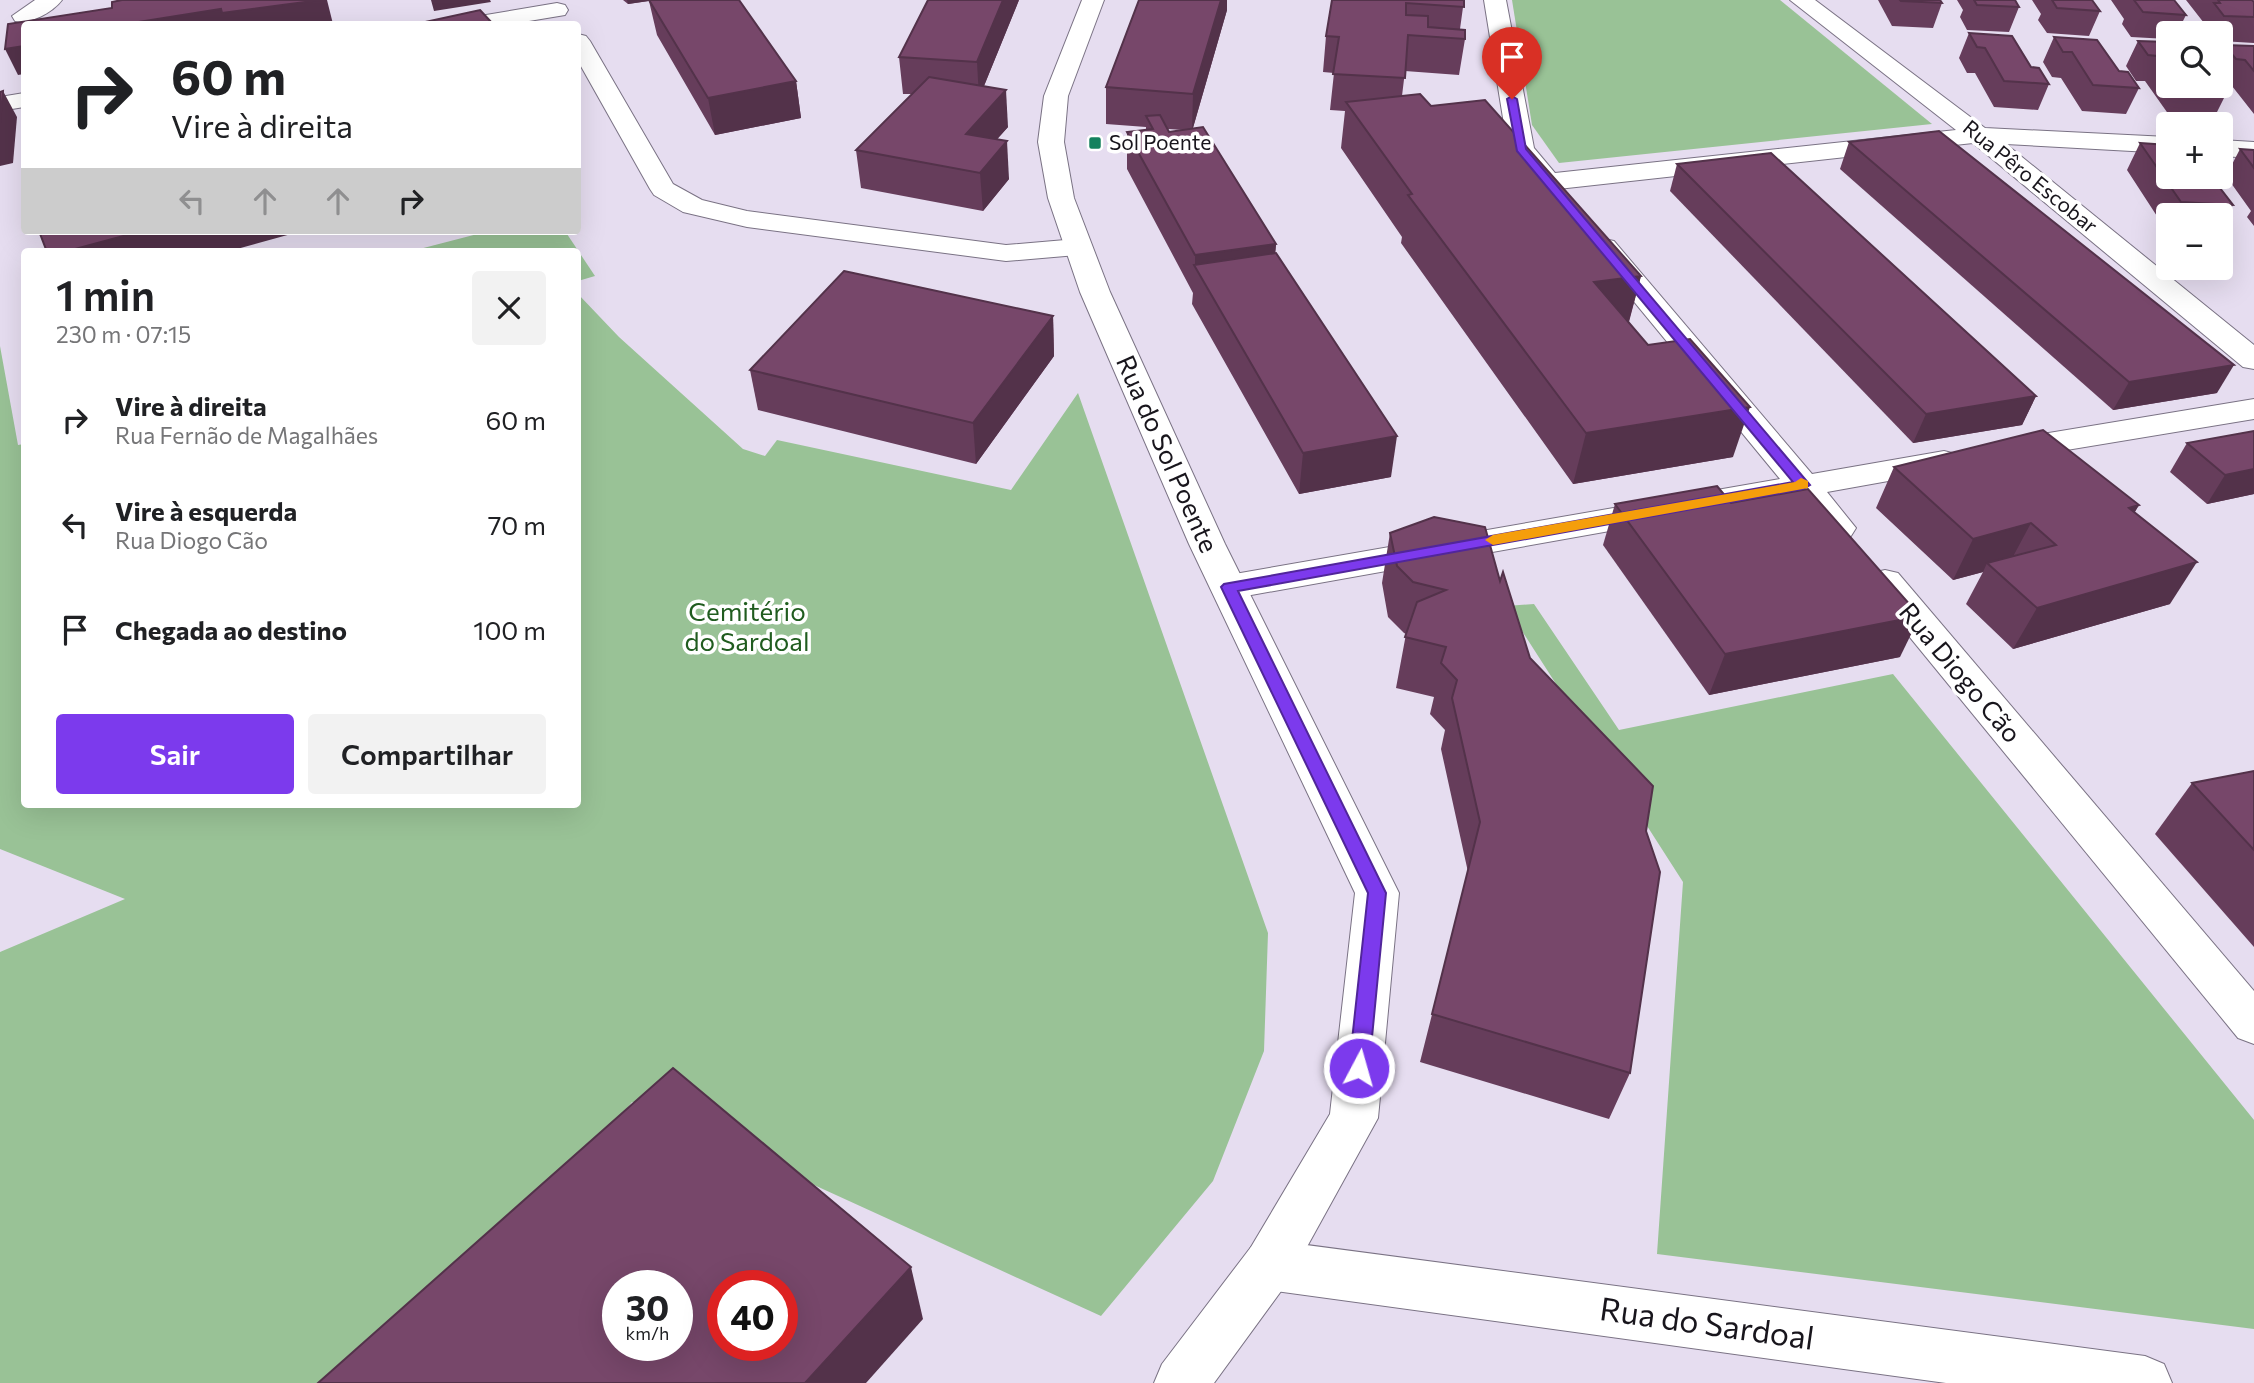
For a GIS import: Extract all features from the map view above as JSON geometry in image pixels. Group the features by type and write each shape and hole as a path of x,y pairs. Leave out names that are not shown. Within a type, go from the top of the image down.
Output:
{"street":[{"path":"23,16 51,0"},
{"name":"Rua do Sol Poente","path":"1093,0 1056,96 1051,142 1061,198 1077,247 1207,544 1377,893 1354,1118 1269,1265 1181,1383"},
{"name":"Rua Diogo Cão","path":"1495,0 1521,149 2254,1024"},
{"name":"Rua Pêro Escobar","path":"1801,0 1979,135 2254,360"},
{"path":"495,21 559,12"},
{"path":"581,46 663,189 692,206 747,219 1006,253 1077,247"},
{"path":"0,104 21,100"},
{"path":"1549,182 1979,135 2156,144"},
{"path":"2233,149 2254,150"},
{"path":"1229,587 1803,485 2254,409"},
{"name":"Rua do Sardoal","path":"1269,1265 2145,1383"}],"green space":[{"path":"1512,0 1780,0 1932,124 1559,163 1532,125"},
{"path":"474,235 568,235 576,248 423,248"},
{"path":"581,255 595,276 581,280"},
{"name":"Cemitério do Sardoal","path":"581,297 619,337 743,449 765,456 777,440 1011,490 1078,393 1268,933 1264,1051 1213,1181 1101,1316 632,1102 408,1383 0,1383 0,952 125,899 0,849 0,346 18,445 21,444 21,808 581,808"},
{"path":"1534,604 1619,730 1893,674 2254,1120 2254,1329 1657,1254 1683,882 1506,606"}],"building":[{"path":"320,0 222,13 221,9 145,21 28,21 112,8 112,2"},
{"path":"649,0 739,0 796,81 708,98"},
{"path":"928,0 1003,0 977,62 899,57"},
{"path":"1139,0 1221,0 1193,94 1106,87"},
{"path":"1332,0 1464,0 1464,7 1406,3 1406,15 1428,16 1428,27 1465,30 1465,39 1408,35 1405,78 1333,74 1339,37 1326,36"},
{"path":"1940,0 1942,3 1901,1"},
{"path":"1974,0 2015,0 2019,7 1977,5"},
{"path":"2052,0 2092,0 2100,11 2057,8"},
{"path":"2134,0 2174,0 2186,15 2143,12"},
{"path":"2218,0 2252,0 2254,17 2224,16 2214,3 2220,3"},
{"path":"480,10 490,21 430,21"},
{"path":"21,22 21,46 5,49 8,24"},
{"path":"1969,33 2012,36 2031,67 2039,68 2049,84 2004,81 1985,48 1977,47"},
{"path":"2054,37 2097,40 2119,71 2128,72 2139,88 2093,85 2072,52 2063,52"},
{"path":"2138,41 2156,42 2156,56 2148,55"},
{"path":"2233,45 2254,46 2254,71 2245,60 2236,59 2233,56"},
{"path":"929,77 1006,90 966,134 1007,141 980,173 856,150"},
{"path":"3,91 0,123 0,92"},
{"path":"1420,94 1431,106 1485,100 1641,276 1594,282 1648,345 1690,339 1750,407 1586,433 1408,195 1412,194 1346,102"},
{"path":"1160,115 1169,132 1203,127 1276,244 1195,255 1127,132 1153,129 1146,116"},
{"path":"1939,131 2234,365 2129,382 1849,142"},
{"path":"2140,143 2156,144 2156,166"},
{"path":"2240,149 2254,150 2254,168"},
{"path":"1771,153 2036,396 1926,414 1677,164"},
{"path":"2172,189 2221,189 2231,203 2198,203 2181,202"},
{"path":"41,235 127,235 79,248 45,248"},
{"path":"1276,253 1397,436 1303,453 1194,265"},
{"path":"844,271 1053,316 973,423 750,370"},
{"path":"2043,430 2139,505 2129,508 2197,562 2037,608 1987,563 2056,545 2031,523 1973,539 1894,467"},
{"path":"2254,431 2254,469 2225,475 2187,443"},
{"path":"1717,486 1731,503 1808,489 1920,616 1725,654 1615,504"},
{"path":"1434,517 1485,527 1500,581 1503,572 1530,658 1653,786 1646,831 1660,872 1630,1073 1432,1014 1480,822 1452,698 1457,680 1441,663 1446,647 1405,637 1417,602 1446,590 1413,582 1397,566 1390,533"},
{"path":"2254,771 2254,850 2192,783"},
{"path":"673,1068 911,1267 805,1383 318,1383"}],"slow traffic":[{"path":"1493,540 1803,485 1801,483"}],"place":[{"name":"Sol Poente","path":"1095,143"}],"route":[{"path":"1359,1068 1377,893 1229,587 1803,485 1521,149 1512,99"}]}
